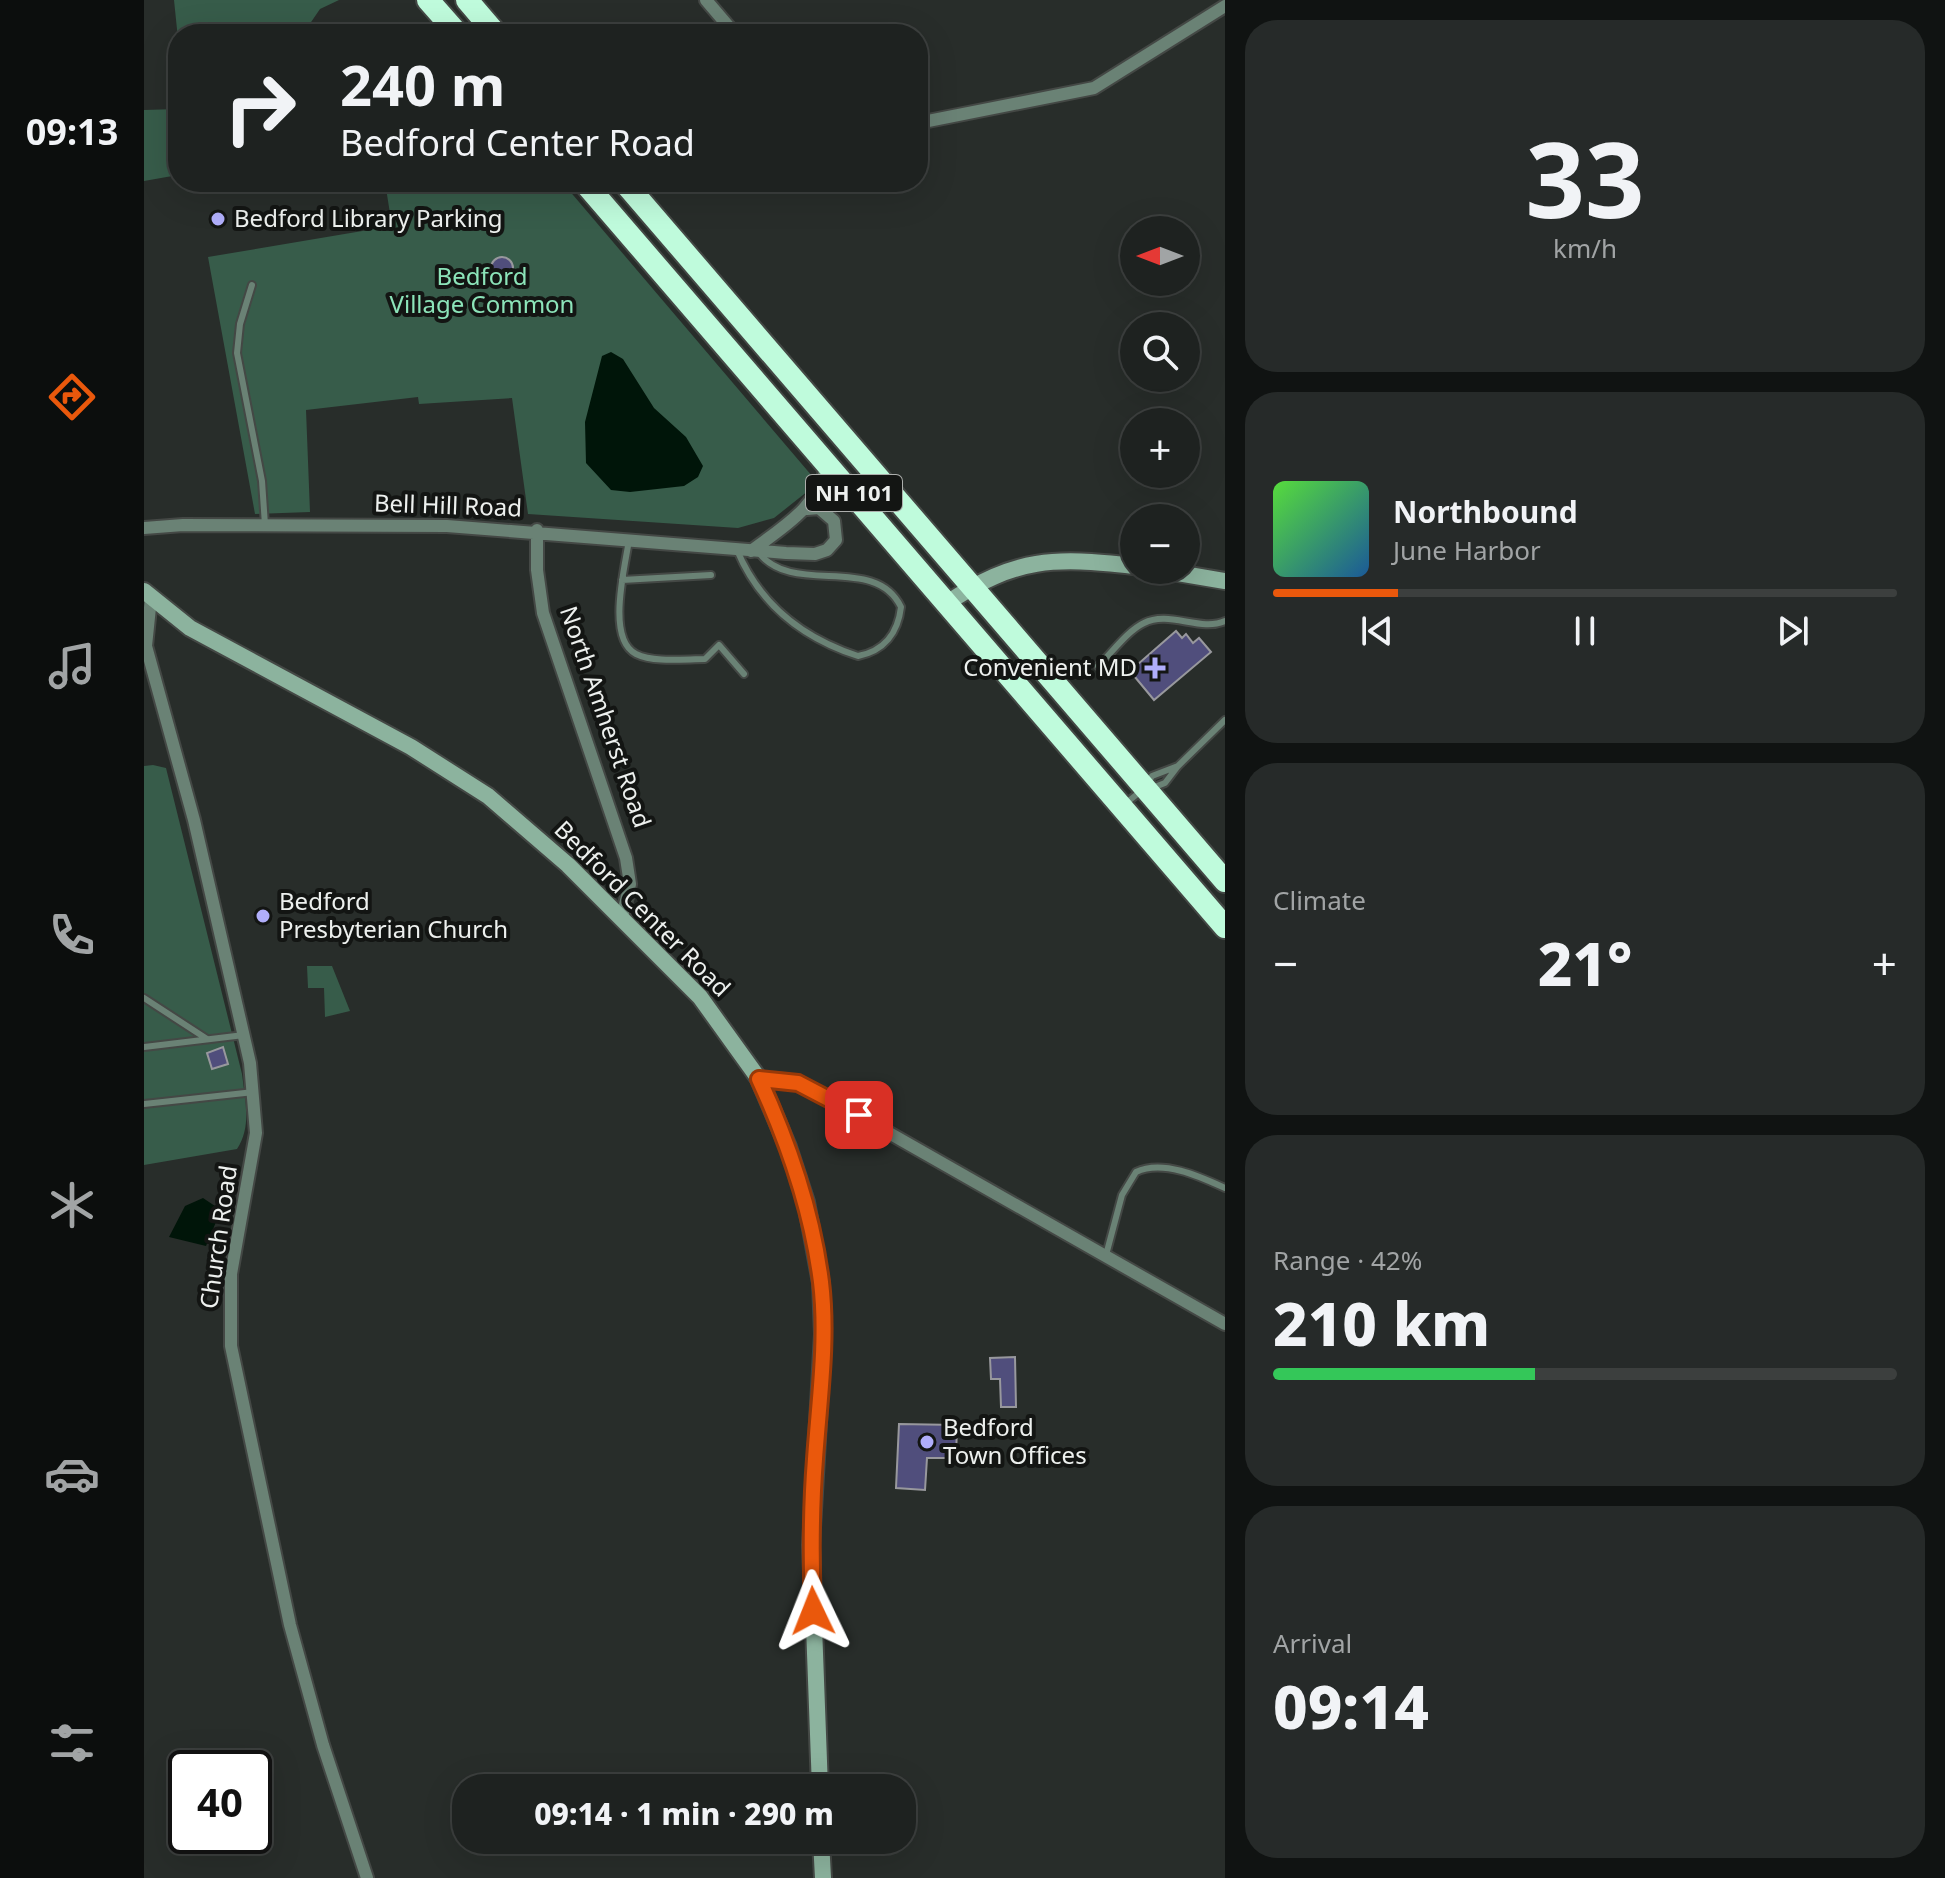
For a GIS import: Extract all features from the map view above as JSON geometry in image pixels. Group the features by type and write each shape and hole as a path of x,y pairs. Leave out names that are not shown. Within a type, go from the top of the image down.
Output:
{"highway":[{"path":"428,0 449,24"},
{"path":"467,0 487,24"},
{"name":"NH 101","path":"593,192 751,378 828,461 1225,927"},
{"name":"NH 101","path":"633,192 1225,881"}],"street":[{"path":"706,0 726,24"},
{"path":"928,121 1094,88 1225,6"},
{"path":"749,551 807,509 818,493 828,461"},
{"name":"Bell Hill Road","path":"144,528 447,526 537,530 749,551 815,554 827,550 836,540 834,521 819,508 807,509"},
{"name":"North Amherst Road","path":"537,530 537,570 543,613 626,858 630,884 622,917"},
{"path":"947,603 1005,570 1028,564 1072,561 1120,565"},
{"path":"1200,577 1225,581"},
{"name":"Bedford Center Road","path":"148,595 190,628 411,747 488,796 622,917 700,997 759,1079"},
{"name":"Church Road","path":"148,595 146,646 194,820 244,1035 254,1092 256,1133 231,1274 231,1346 290,1625 323,1745 367,1878"},
{"path":"820,1774 811,1529 823,1334 821,1283 806,1202 788,1147 759,1079 787,1080 810,1088 1225,1324"},
{"path":"822,1854 823,1878"}],"lane":[{"path":"252,285 240,324 237,353 262,481 265,525"},
{"path":"629,540 619,625 625,643 635,654 652,658 705,659 719,645 744,674"},
{"path":"749,551 783,573 849,578 888,589 901,607 895,632 881,647 858,656 816,640 785,620 745,568 749,551"},
{"path":"622,580 711,575"},
{"path":"1098,666 1144,623 1162,620 1214,625 1225,621"},
{"path":"1121,806 1145,788 1165,783 1225,720"},
{"path":"1145,788 1152,776 1178,766"},
{"path":"144,998 207,1039"},
{"path":"144,1047 244,1035"},
{"path":"144,1104 254,1092"},
{"path":"1106,1255 1122,1195 1136,1172 1164,1169 1203,1178 1225,1188"}],"green space":[{"path":"174,0 339,0 320,9 310,24 176,24"},
{"path":"168,109 168,177 144,181 144,110"},
{"name":"Bedford Village Common","path":"387,192 571,192 818,483 774,518 738,528 528,514 512,398 419,404 418,397 306,410 310,512 255,514 208,257 392,226"},
{"path":"144,766 166,768 242,1074 246,1113 245,1131 237,1149 144,1165"},
{"path":"307,966 332,966 350,1011 325,1017 324,988 308,988"}],"shaded area":[{"path":"611,352 623,359 654,408 686,437 703,466 698,477 684,486 630,492 611,490 586,463 585,422 602,356"},
{"path":"203,1198 221,1210 206,1246 169,1237 185,1206"}],"building":[{"path":"502,257 510,260 513,268 510,276 502,279 494,276 491,268 494,260"},
{"path":"1176,631 1182,638 1186,634 1193,643 1199,638 1211,652 1154,700 1130,671"},
{"path":"223,1047 228,1064 212,1069 207,1053"},
{"path":"1015,1357 1016,1407 1001,1407 1000,1379 991,1379 990,1358"},
{"name":"Bedford Town Offices","path":"899,1424 957,1425 956,1458 927,1458 925,1490 896,1488"}],"place":[{"name":"Bedford Library Parking","path":"218,219"},
{"name":"Convenient MD","path":"1155,668"},
{"name":"Bedford Presbyterian Church","path":"263,916"},
{"name":"Bedford Town Offices","path":"927,1442"}],"route":[{"path":"813,1611 811,1514 823,1334 821,1283 806,1202 788,1147 759,1079 798,1083 859,1115"}]}
